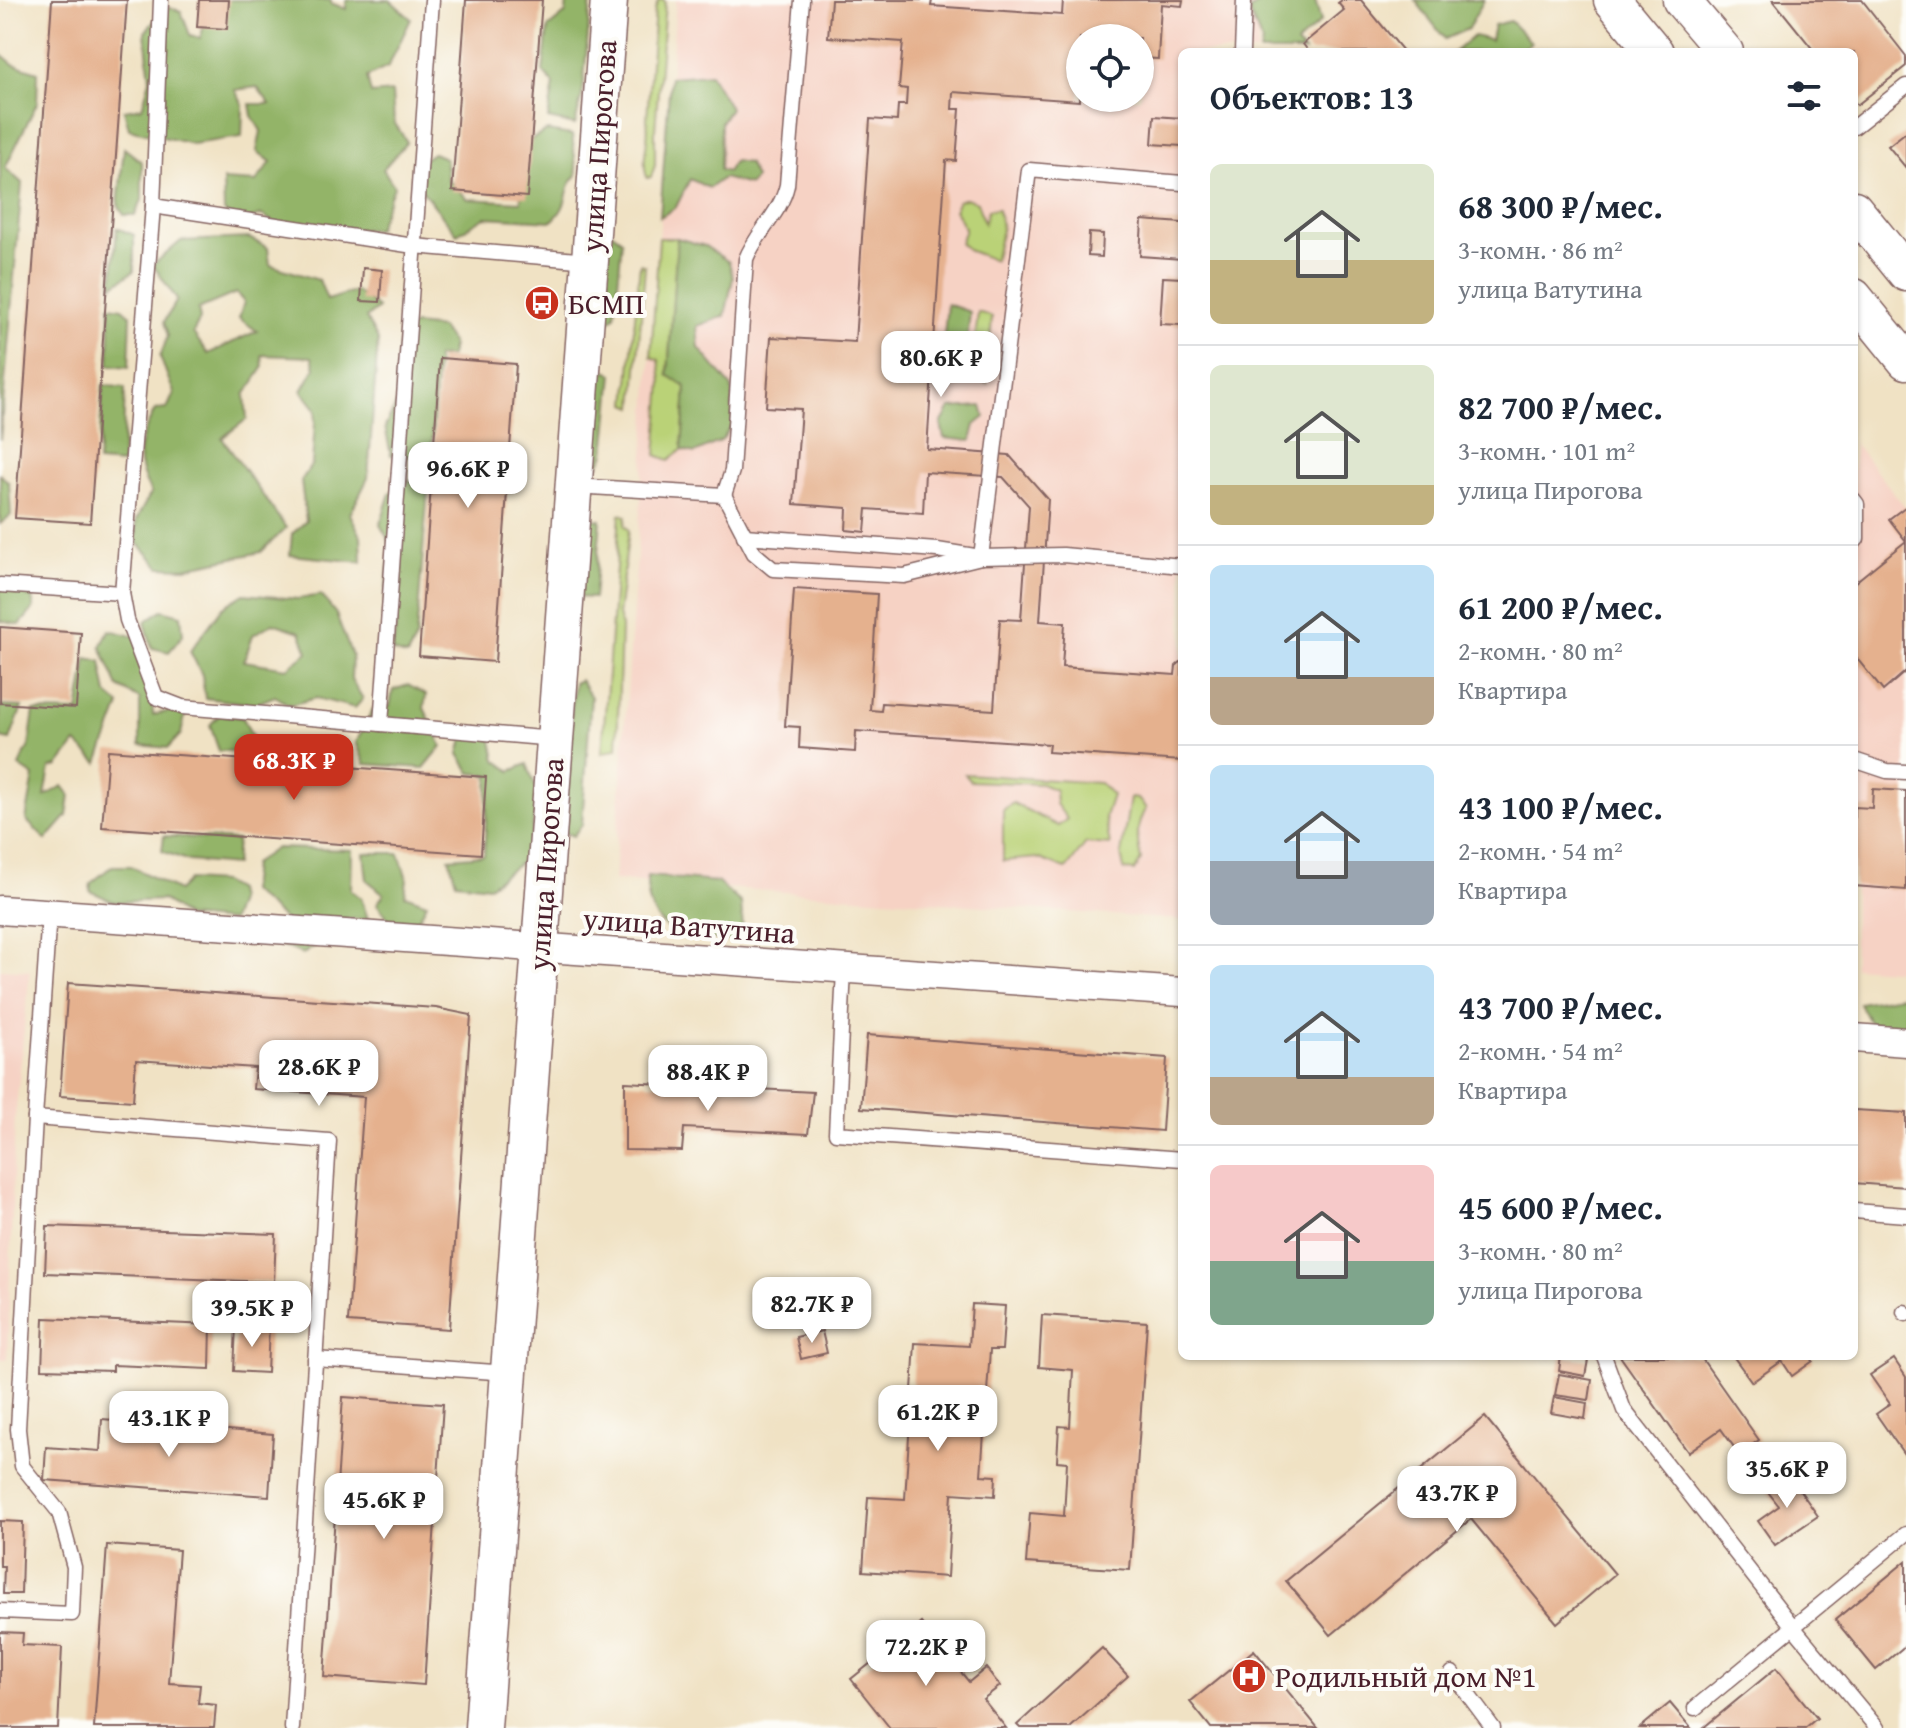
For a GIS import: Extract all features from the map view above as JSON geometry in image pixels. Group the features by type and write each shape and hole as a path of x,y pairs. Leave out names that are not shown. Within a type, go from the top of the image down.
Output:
{"street":[{"name":"улица Пирогова","path":"483,1728 609,0"},
{"path":"1612,0 1652,48"},
{"path":"1681,0 1722,48"},
{"path":"1858,214 1906,273"},
{"path":"1858,302 1906,361"},
{"name":"улица Ватутина","path":"0,910 1178,992"},
{"path":"1858,1038 1906,1042"}],"lane":[{"path":"161,0 153,206 122,593 127,620 156,697 182,707 554,739"},
{"path":"381,724 432,0"},
{"path":"802,0 787,185 784,197 751,245 746,259 732,471 724,495 754,553 773,569 904,576 981,557"},
{"path":"1242,48 1244,0"},
{"path":"1858,124 1906,86"},
{"path":"981,557 1029,170 1178,183"},
{"path":"153,206 414,246 590,262"},
{"path":"573,486 724,495"},
{"path":"744,536 937,550 981,557 1063,555 1178,566"},
{"path":"0,585 122,593"},
{"path":"1858,761 1887,771 1906,772"},
{"path":"0,1611 72,1614 74,1567 59,1512 22,1466 18,1429 49,913"},
{"path":"844,970 836,1133 1178,1159"},
{"path":"35,1118 329,1141 292,1728"},
{"path":"1858,1211 1906,1215"},
{"path":"315,1359 508,1373"},
{"path":"1605,1360 1624,1410 1794,1628 1877,1728"},
{"path":"1695,1708 1906,1534"},
{"path":"1452,1673 1493,1728"}],"shaded area":[{"path":"676,0 1260,0 1257,48 1178,48 1178,920 614,880"},
{"path":"1858,448 1906,508 1906,971 1858,967"},
{"path":"0,969 30,971 15,1118 7,1359 0,1359"}],"green space":[{"path":"219,0 331,0 331,3 346,9 346,0 390,0 411,19 388,67 367,77 371,94 392,92 394,122 407,142 383,169 394,186 377,229 288,231 262,215 236,223 224,211 223,180 256,182 271,162 257,151 261,131 252,116 250,104 270,104 257,87 235,90 243,105 242,137 192,144 129,129 124,110 142,107 150,80 145,32 166,7 181,11 190,35 200,38 209,11"},
{"path":"567,0 591,0 583,90 575,125 548,119 554,84 543,72 548,28 566,13"},
{"path":"659,0 665,3 655,165 651,177 647,178 647,119 655,9"},
{"path":"1263,0 1315,0 1321,21 1297,44 1300,48 1261,48 1262,43 1249,11"},
{"path":"1415,0 1484,0 1468,29 1445,39"},
{"path":"1510,21 1531,42 1525,48 1459,48 1474,36 1491,40 1494,25"},
{"path":"0,53 13,64 38,72 37,103 5,168 22,183 0,440"},
{"path":"710,74 730,108 721,122 720,170 727,172 734,161 748,163 755,178 750,185 723,178 709,188 690,179 676,207 660,217 670,77"},
{"path":"547,131 572,135 577,175 569,186 563,208 552,221 485,217 457,234 416,183 416,164 433,153 445,158 448,180 468,199 521,202 517,147"},
{"path":"124,148 142,162 142,200 135,215 124,215 118,205"},
{"path":"966,198 977,202 984,223 988,210 998,209 1002,230 994,260 970,251 960,243 965,229 955,210 958,201"},
{"path":"117,228 134,235 134,271 112,286"},
{"path":"608,230 622,240 615,316 605,324 595,312"},
{"path":"249,238 268,248 270,265 319,280 327,300 356,291 378,308 366,318 378,340 368,478 350,514 361,536 362,562 290,555 292,534 306,521 301,481 312,464 316,409 302,391 315,368 312,357 262,355 263,368 245,395 247,419 222,438 286,528 261,552 185,568 160,567 137,542 136,520 151,493 139,460 141,442 155,410 167,409 174,393 160,357 168,336 164,322 177,300 153,265 181,241","holes":["236,293 244,302 239,318 257,331 208,354 193,333 200,319 198,309"]},
{"path":"659,238 677,238 668,375 686,387 682,450 669,460 656,455 662,382 659,360 651,357"},
{"path":"677,238 705,246 729,262 733,278 725,316 697,326 699,348 732,387 732,426 721,441 695,453 682,450 686,387 668,375"},
{"path":"640,264 645,266 634,407 627,404"},
{"path":"947,304 970,312 965,362 953,368 942,358"},
{"path":"110,306 122,308 131,315 129,367 109,365"},
{"path":"978,312 992,317 987,384 972,371"},
{"path":"414,325 441,328 452,344 451,356 437,357 431,458 391,455 385,427 403,391 395,382 400,334"},
{"path":"598,368 613,374 605,454 599,465 583,461"},
{"path":"103,385 125,388 122,464 98,462"},
{"path":"982,406 985,417 975,425 971,441 944,438 941,424 950,408"},
{"path":"0,474 9,483 11,515 0,524"},
{"path":"408,480 428,489 416,638 407,656 392,652 397,622 383,616 391,544 380,525 390,493"},
{"path":"620,514 626,516 625,525 629,530 618,615 621,627 617,748 602,753"},
{"path":"582,518 601,520 594,598 575,597"},
{"path":"0,580 31,591 34,608 20,625 0,621"},
{"path":"244,594 298,599 321,595 336,614 352,656 351,679 363,699 355,708 316,698 290,705 275,696 255,704 205,698 202,675 190,651 223,607","holes":["273,623 300,632 308,652 287,668 244,661 253,635"]},
{"path":"162,610 181,615 183,635 169,652 152,648 145,622"},
{"path":"109,630 138,637 150,667 153,715 170,711 185,716 181,734 168,748 140,745 140,699 118,687 101,647"},
{"path":"87,658 101,661 107,694 120,705 98,763 76,743 58,766 50,768 45,796 63,786 70,795 67,816 46,840 26,820 34,776 19,766 29,746 34,711 78,712"},
{"path":"580,680 591,697 582,825 573,836 561,831 574,683"},
{"path":"408,685 426,695 424,708 442,746 424,768 365,764 356,742 373,709 390,706 393,690"},
{"path":"0,706 22,707 10,740 0,738"},
{"path":"220,714 243,718 253,738 239,751 219,751 210,725"},
{"path":"478,727 492,740 496,760 511,771 527,764 537,791 529,856 489,886 456,882 449,858 484,855 489,775 471,773 459,754 463,739"},
{"path":"965,774 1100,783 1112,795 1105,817 1110,845 1086,843 1066,869 1037,858 1003,861 1003,810 1013,803 1058,826 1067,819 1056,804 1055,790 1041,784 970,781"},
{"path":"1130,798 1138,799 1146,808 1139,827 1141,860 1135,871 1124,870 1121,854"},
{"path":"164,836 237,840 235,865 189,861 162,851"},
{"path":"276,848 352,850 351,890 361,898 368,919 310,918 319,943 303,954 278,944 287,922 250,891 253,864"},
{"path":"364,853 399,853 407,879 405,895 427,903 415,926 392,923 377,904 384,894 367,880"},
{"path":"112,866 131,866 178,891 189,880 222,882 236,890 238,901 231,921 186,917 163,900 114,902 90,891 91,883"},
{"path":"647,876 717,882 741,903 743,929 735,941 685,935 672,930 653,912"},
{"path":"1906,995 1906,1026 1870,1024 1859,1003"}],"building":[{"path":"52,0 127,0 90,523 15,518"},
{"path":"199,0 229,0 227,29 197,27"},
{"path":"466,0 542,0 527,197 452,191"},
{"path":"831,0 932,0 931,6 1062,15 1063,0 1183,0 1182,6 1161,4 1158,59 1154,59 1154,24 1066,24 1066,100 953,92 952,109 960,109 956,161 946,160 927,449 1009,455 1048,499 1040,621 1065,623 1062,667 1175,675 1178,664 1178,761 1048,752 1049,744 856,731 855,752 799,748 800,727 785,726 794,589 877,594 870,710 881,711 882,703 994,710 1000,619 1021,620 1029,506 1003,477 925,472 923,513 867,509 865,532 846,530 847,508 794,504 801,409 766,407 771,337 855,342 870,119 897,121 898,105 906,105 907,89 899,88 903,42 828,37"},
{"path":"1342,0 1361,0 1401,48 1306,48 1303,44 1344,10 1338,3"},
{"path":"1773,0 1862,0 1906,56 1906,66 1858,104 1858,48 1812,48"},
{"path":"1154,116 1178,118 1178,146 1152,144"},
{"path":"1906,132 1906,168 1888,146"},
{"path":"1142,220 1178,223 1178,259 1140,256"},
{"path":"1089,233 1103,234 1102,257 1088,256"},
{"path":"363,268 382,270 380,302 361,301"},
{"path":"1163,277 1178,278 1178,325 1160,324"},
{"path":"440,358 516,364 495,662 419,656"},
{"path":"1906,508 1906,541 1889,519"},
{"path":"1906,541 1906,671 1883,691 1858,660 1858,580"},
{"path":"0,627 81,633 76,708 0,703"},
{"path":"108,750 486,777 481,854 102,827"},
{"path":"1873,789 1906,791 1906,890 1858,886 1858,807 1872,808"},
{"path":"68,983 436,1008 471,1015 449,1329 348,1322 364,1097 253,1089 255,1068 136,1060 133,1101 60,1096"},
{"path":"867,1035 1167,1058 1162,1131 861,1108"},
{"path":"625,1082 813,1092 808,1134 684,1128 682,1151 625,1150"},
{"path":"1858,1110 1906,1113 1906,1187 1858,1183"},
{"path":"47,1226 276,1234 274,1282 45,1273"},
{"path":"972,1304 1005,1306 1002,1350 990,1350 981,1475 996,1476 995,1496 952,1493 947,1577 863,1571 868,1497 905,1499 915,1343 969,1346"},
{"path":"1042,1315 1147,1322 1130,1570 1026,1563 1030,1513 1064,1516 1067,1462 1057,1461 1059,1426 1070,1427 1073,1370 1039,1367"},
{"path":"44,1318 211,1325 210,1369 113,1365 113,1371 42,1369"},
{"path":"236,1325 269,1326 267,1373 234,1371"},
{"path":"822,1331 827,1353 801,1359 796,1337"},
{"path":"1894,1359 1906,1377 1906,1457 1876,1414 1890,1404 1870,1375"},
{"path":"1560,1360 1588,1360 1585,1376 1559,1371"},
{"path":"1623,1360 1703,1360 1759,1440 1739,1454 1721,1429 1688,1452"},
{"path":"1736,1360 1813,1361 1792,1376 1782,1361 1752,1382"},
{"path":"1559,1374 1592,1380 1589,1400 1555,1395"},
{"path":"343,1397 443,1404 424,1685 324,1677"},
{"path":"1554,1397 1587,1403 1585,1419 1551,1413"},
{"path":"1485,1417 1615,1574 1557,1623 1471,1519 1331,1635 1286,1581"},
{"path":"102,1419 273,1434 269,1496 44,1480 46,1447 100,1451"},
{"path":"1787,1472 1818,1516 1775,1545 1758,1521 1779,1506 1765,1488"},
{"path":"0,1521 23,1522 21,1594 3,1594"},
{"path":"107,1545 179,1550 169,1683 200,1685 198,1703 216,1705 214,1728 94,1728"},
{"path":"1906,1561 1906,1645 1876,1670 1835,1620"},
{"path":"921,1623 969,1682 986,1668 1000,1686 983,1699 1006,1728 890,1728 851,1679"},
{"path":"0,1632 23,1633 22,1645 62,1647 58,1728 0,1728"},
{"path":"1102,1648 1128,1676 1070,1728 1020,1728 1017,1725"},
{"name":"Родильный дом №1","path":"1254,1650 1318,1728 1211,1728 1190,1702"},
{"path":"1776,1668 1817,1718 1805,1728 1703,1728"},
{"path":"1670,1703 1691,1728 1640,1728"}],"place":[{"name":"БСМП","path":"542,303"},
{"name":"Родильный дом №1","path":"1249,1676"}]}
